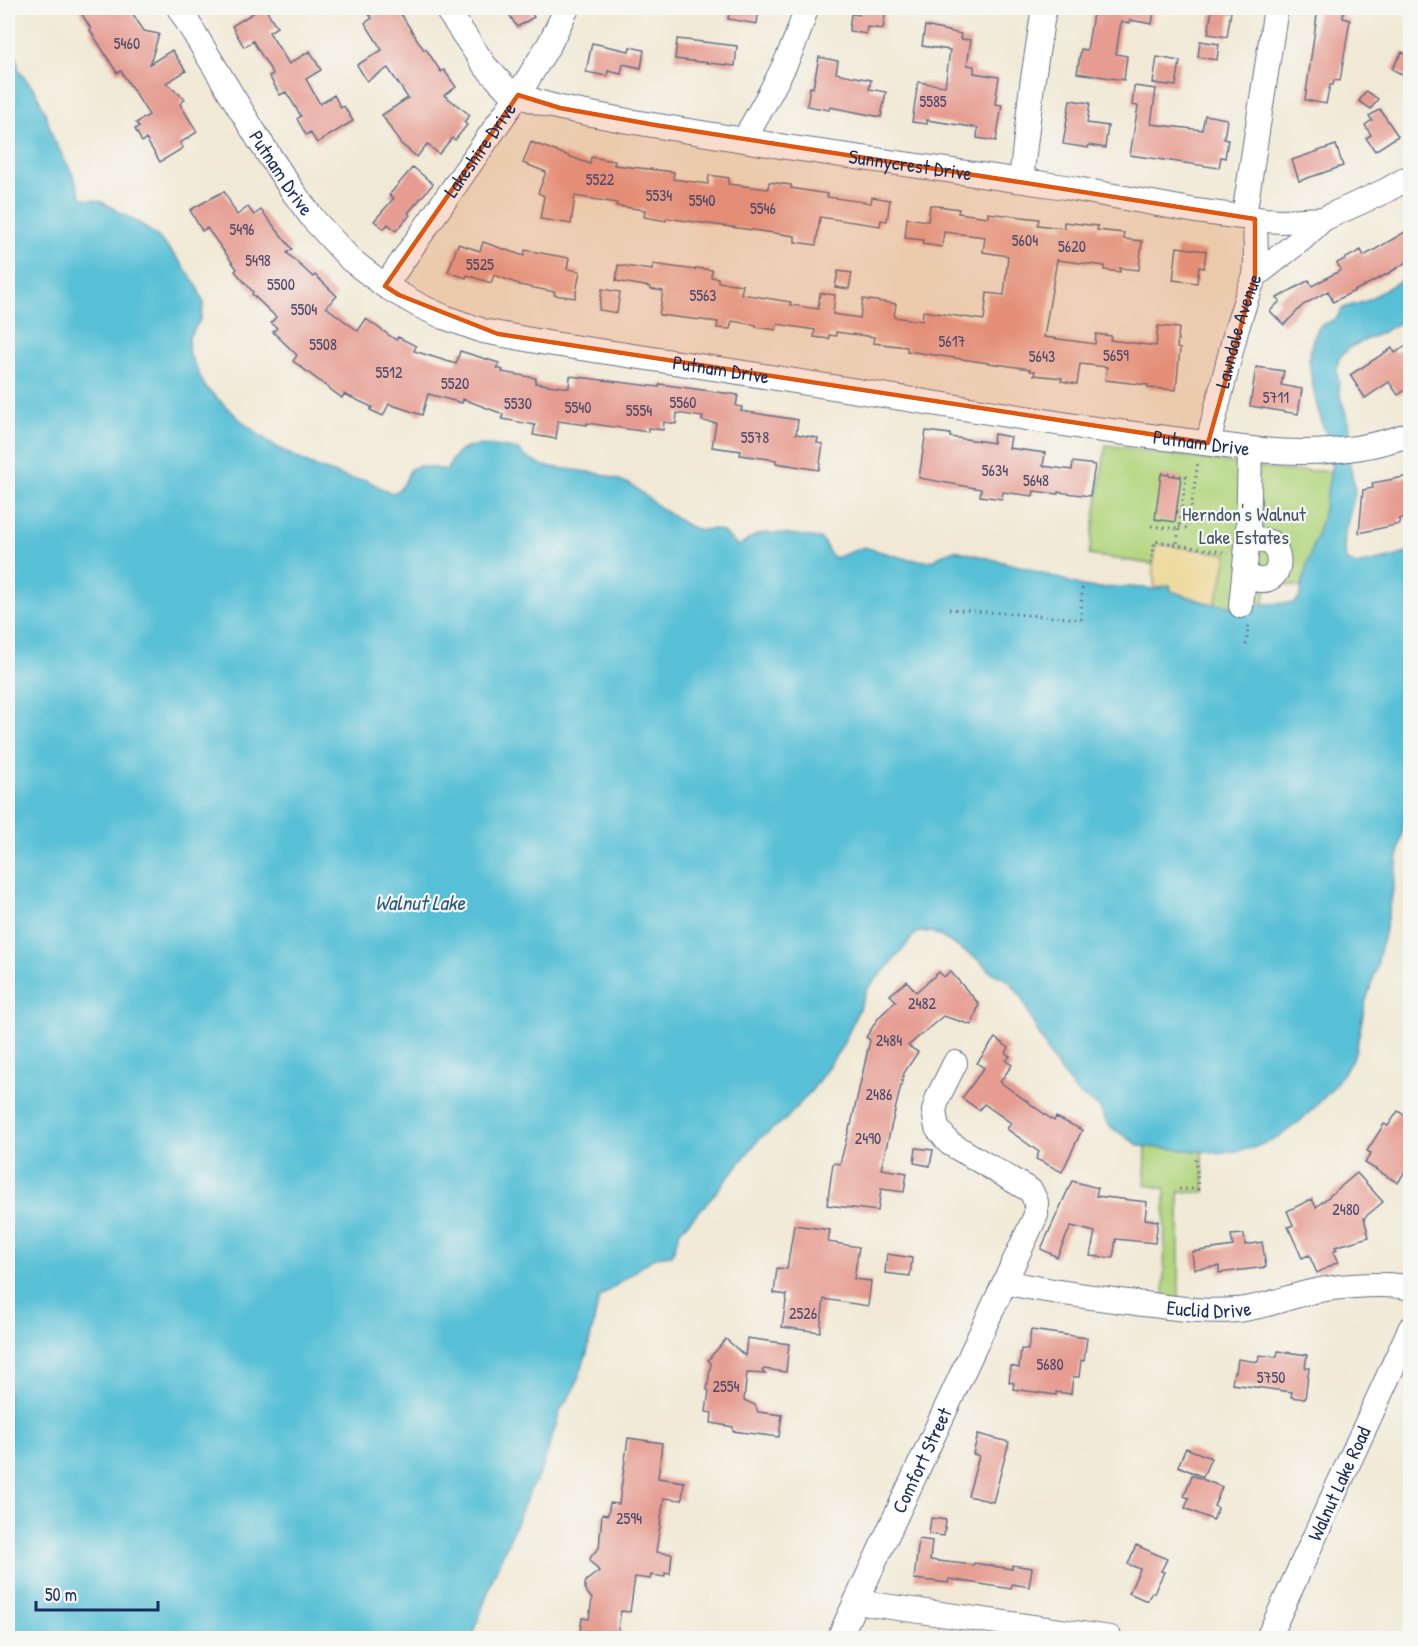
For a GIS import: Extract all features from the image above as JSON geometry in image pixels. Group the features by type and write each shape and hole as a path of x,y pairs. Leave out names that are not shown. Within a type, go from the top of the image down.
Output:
{"street":[{"name":"Putnam Drive","path":"179,8 258,140 294,193 332,241 351,260 399,295 432,312 473,327 498,334 1088,428 1203,451 1250,449 1275,452 1316,452 1362,447 1410,434"},
{"name":"Sunnycrest Drive","path":"446,8 485,66 505,87 518,95 561,108 746,140 1120,196 1204,212 1282,221 1323,219 1410,177"},
{"name":"Lakeshire Drive","path":"386,286 518,95 550,43 567,8"},
{"path":"746,140 785,65 799,33 806,8"},
{"path":"1021,180 1044,8"},
{"name":"Lawndale Avenue","path":"1203,451 1236,331 1255,276 1249,217 1276,8"},
{"path":"1255,276 1323,219"},
{"path":"1241,606 1248,536 1250,449"},
{"path":"1245,575 1256,580 1269,579 1279,565 1279,555 1272,543 1248,536"},
{"name":"Comfort Street","path":"839,1638 1036,1215 1036,1203 1031,1191 949,1143 937,1128 934,1111 938,1097 955,1063"},
{"name":"Euclid Drive","path":"1005,1282 1108,1299 1214,1311 1267,1305 1320,1289 1369,1285 1396,1285 1410,1288"},
{"name":"Walnut Lake Road","path":"1268,1638 1410,1329"},
{"path":"856,1602 1110,1638"}],"path":[{"path":"1151,526 1188,528 1203,451"},
{"path":"1162,472 1186,476 1177,544"},
{"path":"1184,493 1193,494"},
{"path":"1151,563 1155,541 1230,554"},
{"path":"949,609 1081,619 1082,586"},
{"path":"1179,1189 1198,1189 1196,1160"}],"highlighted area":[{"path":"518,95 560,108 655,125 1255,219 1255,276 1208,443 498,334 399,295 385,286"}],"green space":[{"name":"Herndon's Walnut Lake Estates","path":"1106,445 1288,471 1342,471 1347,594 1267,582 1256,655 1197,646 1207,572 1089,555"},
{"path":"1146,1147 1202,1151 1205,1193 1179,1191 1179,1301 1164,1300 1165,1188 1145,1185"}],"sand":[{"path":"1156,544 1227,554 1222,582 1214,605 1171,591 1170,585 1155,589 1153,566"}],"water":[{"name":"Walnut Lake","path":"8,41 16,57 19,71 36,92 53,138 74,177 81,196 100,201 158,237 182,264 197,286 204,304 200,320 189,337 188,351 205,387 245,424 273,445 316,467 351,479 366,480 391,493 401,487 410,469 420,466 447,470 452,459 468,447 498,446 519,450 525,457 544,466 602,474 632,485 660,508 688,526 699,530 714,529 723,532 738,546 756,535 772,533 821,539 835,558 864,547 907,559 927,561 935,560 955,550 1023,567 1082,586 1155,589 1170,585 1171,591 1207,603 1236,607 1293,603 1299,599 1322,519 1333,459 1311,377 1309,358 1313,339 1318,329 1336,319 1343,308 1364,302 1410,275 1410,316 1383,332 1350,347 1339,358 1337,368 1340,396 1350,427 1346,441 1347,458 1355,493 1345,532 1343,545 1345,556 1347,561 1356,565 1410,552 1410,784 1391,901 1357,1045 1353,1059 1331,1090 1300,1121 1277,1138 1253,1148 1222,1153 1140,1146 1112,1128 1099,1107 1077,1093 1053,1061 1021,996 1009,981 991,972 979,960 940,936 931,932 919,932 868,988 843,1045 812,1090 785,1120 760,1138 708,1202 680,1231 672,1255 655,1257 599,1298 587,1353 574,1390 561,1409 541,1471 531,1488 492,1580 472,1638 8,1638"}],"building":[{"path":"78,8 129,8 144,31 159,34 150,64 172,50 186,71 166,83 185,99 180,104 197,132 180,143 183,148 160,162 146,139 142,142 135,129 139,127 136,123 149,115 121,71 117,73"},
{"path":"261,8 265,8 277,27 269,32 289,64 310,51 321,70 306,79 320,104 334,95 341,108 344,106 353,121 317,143 310,132 306,135 297,119 301,116 286,92 280,95 269,76 273,74 253,41 244,47 232,26"},
{"path":"377,8 397,8 424,50 426,49 441,72 444,70 456,87 444,95 470,115 464,122 467,125 439,154 427,144 417,157 400,143 382,115 408,98 388,68 367,81 357,65 382,50 365,23 372,18 368,13"},
{"path":"505,8 528,8 534,17 517,27"},
{"path":"730,8 759,8 757,24 728,19"},
{"path":"860,8 886,8 883,29 867,27 866,34 849,31 851,14 859,15"},
{"path":"1094,8 1132,8 1154,11 1152,24 1130,20 1130,23 1121,22 1116,54 1127,56 1124,80 1077,73 1081,49 1087,50"},
{"path":"1318,8 1344,8 1343,18 1350,20 1340,81 1334,80 1333,85 1330,85 1326,104 1305,100"},
{"path":"1212,9 1231,11 1227,37 1208,34"},
{"path":"925,26 961,34 960,39 971,40 967,65 974,66 974,73 999,77 995,104 1002,105 996,141 977,138 978,128 927,120 927,124 912,122 918,82 945,86 950,50 922,46"},
{"path":"677,39 737,46 735,66 675,59"},
{"path":"1200,41 1219,44 1217,60 1198,57"},
{"path":"592,43 629,51 630,47 644,50 641,68 623,64 621,74 608,71 607,76 586,72"},
{"path":"1402,52 1410,57 1410,79 1392,69"},
{"path":"819,57 838,61 836,73 871,80 869,89 886,92 881,117 830,107 829,110 807,106"},
{"path":"1157,57 1180,61 1176,86 1153,83"},
{"path":"1134,86 1156,89 1151,124 1202,130 1205,115 1227,119 1224,139 1228,140 1225,158 1221,157 1219,168 1130,155 1138,106 1132,105"},
{"path":"1366,91 1378,99 1371,109 1359,101"},
{"path":"1070,100 1090,103 1087,123 1108,126 1105,148 1063,144"},
{"path":"1380,109 1398,136 1375,151 1366,138 1371,135 1365,125 1372,120 1369,116"},
{"path":"531,142 590,164 591,157 615,161 614,165 674,172 673,179 708,184 709,175 729,178 728,184 768,189 769,182 828,194 827,197 871,203 872,197 890,200 887,221 881,220 880,226 820,217 816,245 795,242 795,236 667,218 666,221 644,217 645,210 575,196 571,224 540,219 544,196 538,193 546,172 523,163"},
{"path":"1336,145 1343,166 1299,181 1292,160"},
{"path":"413,167 433,184 396,231 388,224 384,229 374,221 394,198 389,195"},
{"path":"224,191 237,215 248,207 254,215 261,210 292,249 287,253 337,296 326,307 358,331 366,319 396,340 398,337 416,346 414,351 456,364 460,351 499,363 497,368 503,370 502,372 536,378 535,383 569,388 570,376 659,387 660,384 738,395 736,406 742,407 741,411 798,420 796,434 818,438 817,443 823,444 819,470 776,463 776,460 740,455 741,451 712,447 716,423 702,421 703,417 677,413 676,424 664,422 663,430 648,428 648,432 558,421 556,439 533,435 535,425 502,419 503,414 463,399 462,403 428,394 422,415 389,404 383,416 370,410 372,407 344,394 342,398 293,361 297,355 273,332 277,328 271,323 276,317 252,294 253,292 235,271 237,269 207,228 202,231 190,210"},
{"path":"930,205 959,209 958,213 988,217 988,213 1039,219 1038,225 1064,228 1064,222 1098,226 1097,230 1124,233 1124,239 1142,241 1139,270 1120,268 1120,272 1104,270 1105,266 1057,260 1044,337 1095,344 1096,334 1111,336 1110,340 1156,346 1158,326 1179,328 1177,348 1180,349 1176,390 1148,388 1148,385 1105,380 1107,367 1080,364 1077,384 1061,381 1062,378 1034,375 1035,371 1030,371 1030,369 907,351 907,347 873,343 874,337 836,332 836,336 829,335 829,339 814,337 815,330 777,324 776,330 732,321 730,329 717,328 718,322 659,315 663,291 616,281 618,265 652,270 653,264 695,270 695,268 712,270 711,277 718,278 718,282 743,285 741,294 791,302 790,305 818,309 820,293 835,295 833,314 860,318 863,299 896,304 894,317 922,321 923,311 984,320 987,293 1004,295 1008,256 983,252 985,237 944,232 942,247 923,244 923,240 905,238 907,218 928,221"},
{"path":"1410,229 1410,260 1389,273 1333,302 1328,291 1303,305 1284,325 1270,311 1280,301 1277,298 1309,280 1312,286 1341,270 1337,263 1361,250 1364,256"},
{"path":"483,242 524,256 525,250 569,258 567,269 580,271 575,298 554,295 555,292 519,285 494,275 491,283 467,275 466,278 448,272 458,244 480,251"},
{"path":"1177,247 1206,251 1204,268 1199,267 1197,283 1173,280"},
{"path":"838,271 852,273 849,289 835,287"},
{"path":"602,289 620,292 617,313 599,310"},
{"path":"1410,343 1410,387 1398,395 1389,382 1365,398 1350,375 1392,348 1395,353"},
{"path":"1256,367 1284,371 1281,385 1302,389 1298,414 1250,406"},
{"path":"926,431 993,443 994,434 1011,437 1009,448 1045,453 1043,466 1072,470 1073,462 1095,465 1090,496 1034,491 1033,496 1003,492 1002,499 980,496 981,489 919,478"},
{"path":"1161,474 1181,477 1175,522 1155,519"},
{"path":"1410,476 1410,517 1399,519 1400,524 1359,533 1363,490 1373,488 1372,483"},
{"path":"950,971 979,1004 972,1025 943,1016 908,1046 918,1052 904,1073 881,1169 907,1173 904,1192 881,1189 878,1211 827,1205 833,1163 840,1164 851,1125 870,1040 866,1037 879,1017 896,1001 890,995 907,981 916,992 939,972 944,977"},
{"path":"995,1038 1009,1048 1005,1053 1010,1056 1006,1061 1012,1065 1000,1082 1054,1121 1056,1117 1082,1130 1062,1172 1036,1159 1039,1152 1007,1129 1011,1123 984,1104 979,1110 962,1098 984,1068 977,1063"},
{"path":"1398,1111 1410,1119 1410,1163 1398,1183 1365,1163 1371,1153 1367,1151 1384,1124 1388,1126"},
{"path":"916,1148 933,1150 930,1166 914,1163"},
{"path":"1357,1173 1383,1202 1364,1218 1369,1237 1335,1247 1337,1250 1333,1252 1338,1262 1317,1273 1309,1255 1302,1258 1288,1227 1293,1225 1287,1211 1312,1199 1316,1207"},
{"path":"1072,1181 1098,1188 1096,1196 1147,1202 1145,1219 1158,1221 1155,1243 1116,1239 1113,1258 1090,1256 1095,1232 1071,1226 1057,1257 1041,1249"},
{"path":"794,1225 830,1230 828,1242 859,1247 854,1279 871,1281 868,1306 824,1299 820,1332 782,1327 787,1295 774,1293 777,1268 787,1269"},
{"path":"1244,1234 1245,1245 1262,1242 1266,1267 1219,1273 1219,1266 1194,1269 1192,1252 1233,1246 1231,1235"},
{"path":"887,1254 912,1258 910,1276 885,1273"},
{"path":"1031,1330 1087,1338 1084,1361 1081,1360 1079,1377 1073,1377 1071,1394 1056,1392 1056,1395 1013,1389 1014,1383 1009,1382 1011,1366 1019,1368 1021,1349 1028,1350"},
{"path":"747,1338 789,1344 786,1372 764,1369 762,1371 765,1374 747,1373 744,1400 755,1405 758,1412 782,1415 779,1437 733,1431 733,1427 711,1423 712,1413 706,1412 711,1363 708,1360 726,1339 745,1356"},
{"path":"1278,1351 1307,1355 1305,1368 1309,1368 1305,1399 1291,1397 1292,1392 1232,1384 1238,1359 1258,1362 1259,1355 1277,1357"},
{"path":"978,1434 1009,1442 993,1502 968,1496 979,1456 973,1454"},
{"path":"628,1438 662,1443 658,1478 684,1482 682,1500 664,1498 656,1552 672,1554 670,1574 665,1573 665,1577 651,1575 650,1579 635,1577 630,1612 621,1611 618,1628 624,1638 579,1638 582,1618 589,1619 592,1599 585,1590 586,1581 599,1571 590,1559 599,1548 602,1514 608,1515 610,1503 619,1504"},
{"path":"1186,1448 1211,1458 1203,1477 1178,1466"},
{"path":"1192,1475 1222,1487 1214,1506 1218,1508 1213,1520 1185,1508 1189,1498 1184,1496"},
{"path":"931,1518 946,1520 944,1536 929,1534"},
{"path":"919,1539 932,1541 930,1560 973,1565 974,1563 1012,1569 1012,1565 1032,1568 1029,1587 1012,1584 1011,1589 949,1579 948,1583 914,1579"},
{"path":"1136,1545 1167,1559 1161,1571 1164,1572 1154,1593 1152,1592 1147,1601 1129,1593 1140,1569 1128,1564"}]}
